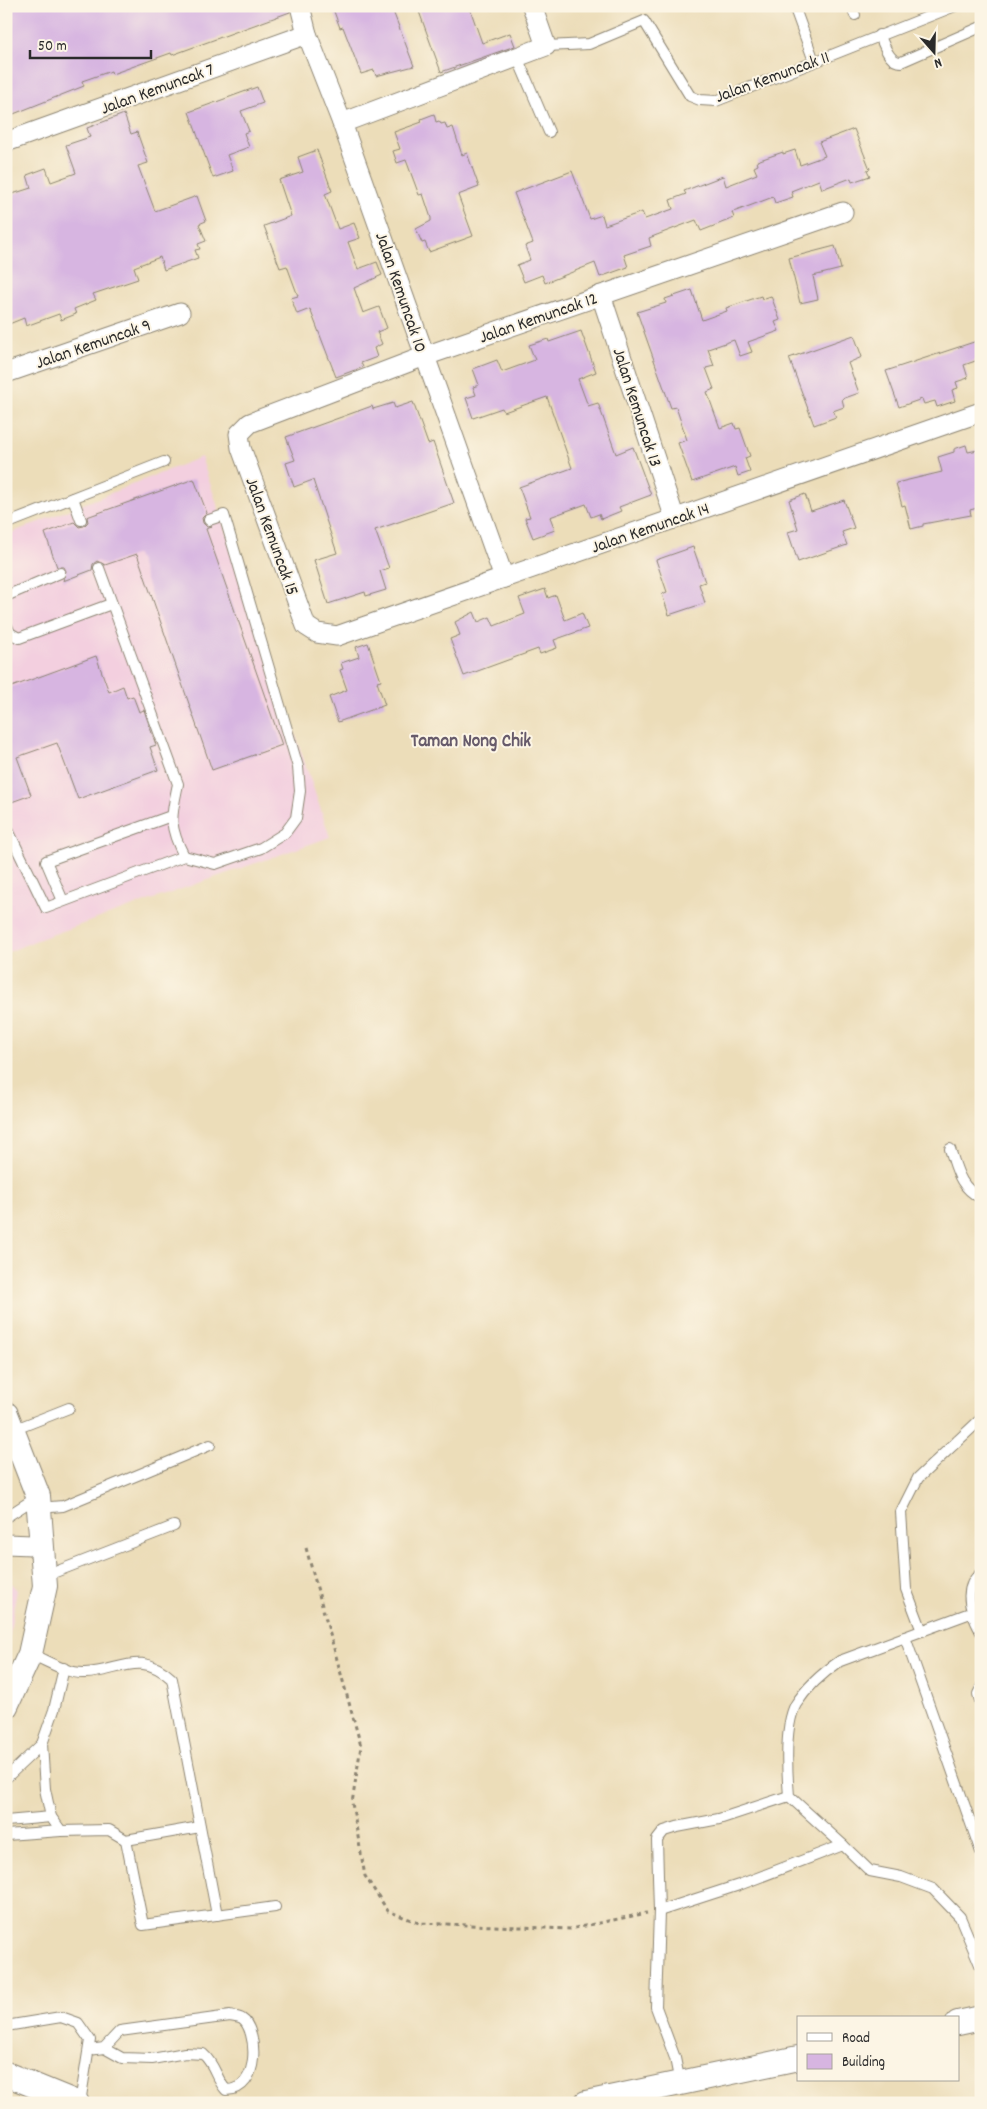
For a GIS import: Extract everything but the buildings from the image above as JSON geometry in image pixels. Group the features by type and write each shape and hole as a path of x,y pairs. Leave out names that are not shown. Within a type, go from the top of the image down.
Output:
{"street":[{"name":"Jalan Kemuncak 10","path":"300,6 307,34 342,123 504,578"},
{"path":"532,6 546,46"},
{"name":"Jalan Kemuncak 7","path":"6,142 307,34"},
{"name":"Jalan Kemuncak 11","path":"342,123 546,46"},
{"name":"Jalan Kemuncak 12","path":"239,434 250,423 424,356 843,212"},
{"name":"Jalan Kemuncak 13","path":"601,295 675,519"},
{"name":"Jalan Kemuncak 9","path":"6,373 180,313"},
{"name":"Jalan Kemuncak 14","path":"317,633 337,636 981,412"},
{"name":"Jalan Kemuncak 15","path":"239,434 241,448 306,626 317,633"},
{"path":"6,1706 30,1654 45,1586 39,1502 10,1422"},
{"path":"6,1544 32,1545 44,1566"},
{"path":"960,2023 981,2018"},
{"path":"586,2103 797,2058"},
{"path":"6,2074 78,2103"}],"lane":[{"path":"794,6 814,61"},
{"name":"Jalan Kemuncak 11","path":"546,46 589,44 644,21 690,96 700,100 716,101 955,6"},
{"path":"880,36 891,59 901,62 981,27"},
{"path":"517,57 549,132"},
{"path":"6,524 164,462"},
{"path":"73,498 81,520"},
{"path":"6,826 46,908 184,856 215,864 262,848 285,832 296,818 300,791 298,767 224,515 209,520"},
{"path":"98,568 178,784 171,816 174,836 184,856"},
{"path":"6,596 60,573"},
{"path":"6,624 10,633 19,638 111,604"},
{"path":"63,901 46,862 171,816"},
{"path":"950,1149 961,1183 971,1194 981,1198"},
{"path":"10,1422 69,1408"},
{"path":"922,1631 906,1589 901,1512 918,1478 981,1419"},
{"path":"6,1517 26,1506 39,1502 63,1506 210,1445"},
{"path":"44,1566 174,1526"},
{"path":"981,1573 969,1593 970,1613 981,1632"},
{"path":"981,1609 840,1661 823,1673 796,1705 789,1731 786,1768 789,1796 870,1871 900,1878 933,1889 960,1917 981,1967"},
{"path":"905,1637 977,1830 981,1852"},
{"path":"30,1654 84,1674 134,1663 161,1669 172,1679 217,1915"},
{"path":"61,1831 51,1817 45,1789 42,1744 54,1710 64,1668"},
{"path":"981,1688 978,1694 981,1704"},
{"path":"6,1778 42,1744"},
{"path":"680,2084 675,2058 656,2007 659,1911 657,1840 664,1831 677,1826 719,1819 789,1796"},
{"path":"6,1820 51,1817"},
{"path":"6,1835 109,1830 126,1840 200,1827"},
{"path":"126,1840 143,1926 275,1907"},
{"path":"659,1911 739,1885 843,1845"},
{"path":"88,2050 104,2048 122,2058 152,2059 185,2053 203,2054 212,2061 220,2083 226,2090 233,2090 242,2085 249,2079 253,2067 249,2028 242,2019 230,2016 120,2031 104,2048"},
{"path":"6,2026 61,2017 78,2022 90,2040 78,2103"}],"path":[{"path":"306,1548 361,1746 352,1804 365,1876 388,1911 419,1923 570,1929 659,1911"}],"shaded area":[{"path":"201,457 330,837 37,940 6,953 6,535"},
{"path":"6,1578 17,1590 6,1656"}],"district":[{"name":"Taman Nong Chik","path":"471,739"}]}
